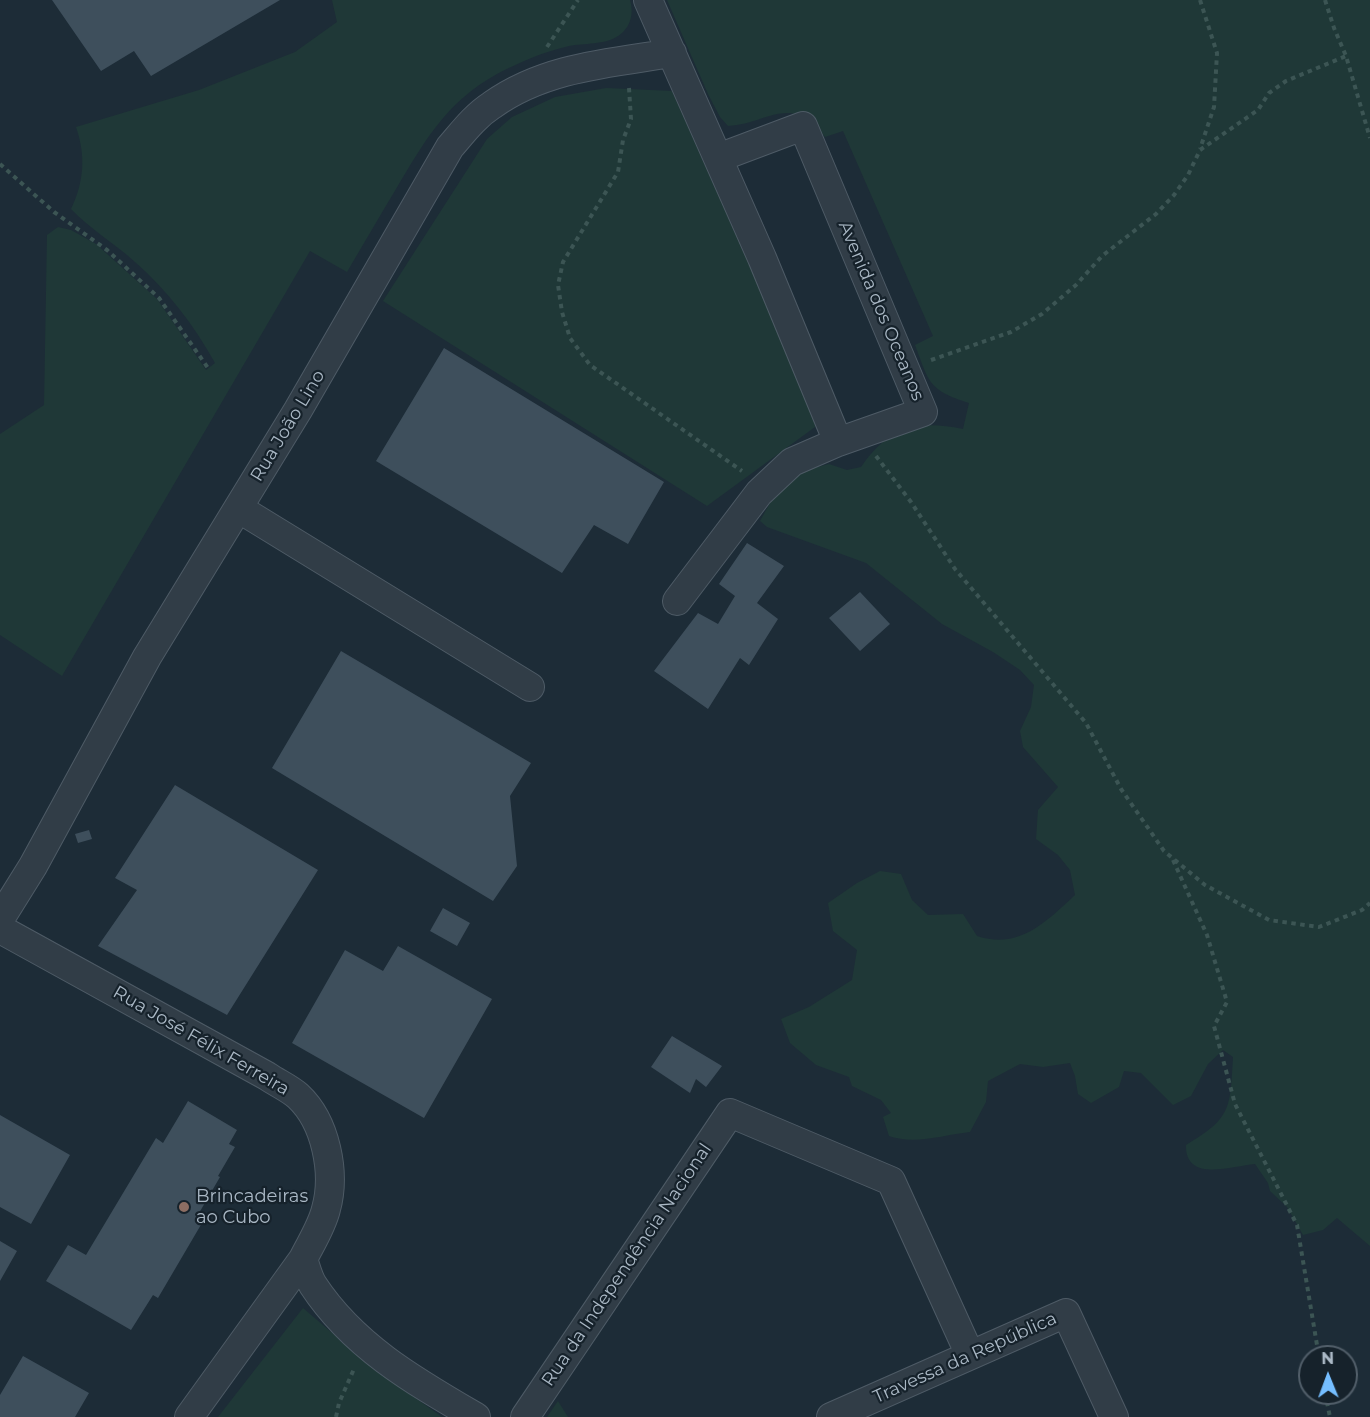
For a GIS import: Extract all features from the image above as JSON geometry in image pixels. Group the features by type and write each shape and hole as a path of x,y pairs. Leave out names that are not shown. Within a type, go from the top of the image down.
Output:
{"street":[{"path":"648,0 718,158 849,438 792,462 765,487 677,601"},
{"name":"Rua João Lino","path":"0,920 33,866 147,657 298,410 450,147 471,122 491,105 543,77 572,69 672,53"},
{"name":"Avenida dos Oceanos","path":"718,158 803,126 923,412 849,438"},
{"path":"238,508 530,687"},
{"name":"Rua José Félix Ferreira","path":"0,929 267,1076 297,1096 311,1111 320,1130 326,1150 329,1188 326,1209 303,1259 189,1417"},
{"name":"Rua da Independência Nacional","path":"525,1417 730,1113 891,1181 970,1355"},
{"path":"303,1259 311,1283 350,1330 387,1363 476,1417"},
{"name":"Travessa da República","path":"831,1417 1066,1313 1114,1417"}],"path":[{"path":"546,49 578,0"},
{"path":"905,369 1011,332 1042,314 1076,285 1102,256 1156,214 1174,195 1188,175 1200,150 1214,107 1217,53 1200,0"},
{"path":"1325,0 1346,56 1370,138"},
{"path":"1200,150 1258,110 1269,93 1286,81 1346,56"},
{"path":"626,61 631,119 623,140 618,172 563,262 558,285 562,312 570,338 590,364 765,487"},
{"path":"0,164 54,212 107,250 159,298 208,368"},
{"path":"849,438 911,502 955,569 1086,723 1121,789 1164,851 1205,885 1269,920 1319,927 1362,910 1370,903"},
{"path":"1172,858 1207,935 1227,1002 1214,1026 1235,1104 1297,1225 1317,1345"},
{"path":"336,1417 339,1403 366,1344"}],"green space":[{"path":"332,0 630,0 632,10 626,29 613,39 569,46 514,65 479,85 464,97 450,110 427,139 347,272 310,251 62,676 0,635 0,434 44,405 47,235 58,227 71,230 96,244 157,299 206,370 215,363 189,322 158,285 135,262 71,209 79,189 82,169 81,148 76,127 199,90 295,52 337,22"},
{"path":"667,0 1370,0 1370,1246 1337,1218 1323,1230 1303,1235 1287,1207 1270,1191 1268,1183 1255,1164 1212,1170 1193,1164 1188,1157 1186,1145 1201,1136 1220,1119 1229,1100 1233,1057 1223,1050 1208,1064 1191,1096 1173,1105 1141,1073 1124,1071 1119,1087 1091,1103 1078,1094 1070,1063 1043,1067 1020,1064 988,1081 986,1102 970,1132 909,1140 889,1136 883,1117 891,1113 881,1100 852,1086 849,1077 816,1065 790,1043 781,1019 809,1007 852,980 857,950 833,931 828,903 857,883 880,871 901,874 912,900 928,915 963,914 977,936 992,939 1006,939 1031,931 1075,895 1070,870 1058,855 1036,839 1038,810 1058,787 1023,747 1020,731 1031,707 1034,685 1020,670 993,652 942,624 866,563 767,527 760,521 780,485 793,477 806,470 829,464 847,470 861,467 883,442 905,429 931,425 963,429 969,403 945,394 927,376 915,345 933,336 843,131 825,137 813,124 801,116 790,113 728,126 720,117 708,94"},
{"path":"606,88 672,91 814,410 815,427 707,506 383,301 487,139 512,117 555,97"},
{"path":"303,1308 372,1367 442,1417 218,1417"},
{"path":"558,1401 568,1417 547,1417"}],"building":[{"path":"52,0 280,0 151,76 134,51 101,71"},
{"path":"444,348 664,482 628,544 594,525 562,573 376,461"},
{"path":"747,543 784,566 757,603 778,619 749,665 740,658 708,709 654,671 698,613 718,624 735,596 719,584"},
{"path":"860,592 890,624 860,651 829,618"},
{"path":"341,651 531,763 510,796 517,866 493,901 272,768"},
{"path":"175,785 318,870 227,1015 98,946 137,890 115,878"},
{"path":"89,830 92,839 78,843 75,834"},
{"path":"443,908 470,923 457,946 430,931"},
{"path":"398,946 492,999 424,1118 292,1043 345,950 383,971"},
{"path":"672,1036 722,1066 706,1087 696,1079 690,1093 651,1067"},
{"path":"188,1101 237,1130 229,1144 235,1147 195,1220 202,1223 158,1298 153,1295 131,1330 46,1281 68,1245 86,1255 156,1138 163,1143"},
{"path":"0,1115 70,1155 31,1224 0,1207"},
{"path":"0,1241 17,1251 0,1281"},
{"path":"23,1356 89,1393 75,1417 0,1417 0,1395"}],"place":[{"name":"Brincadeiras ao Cubo","path":"184,1207"}]}
